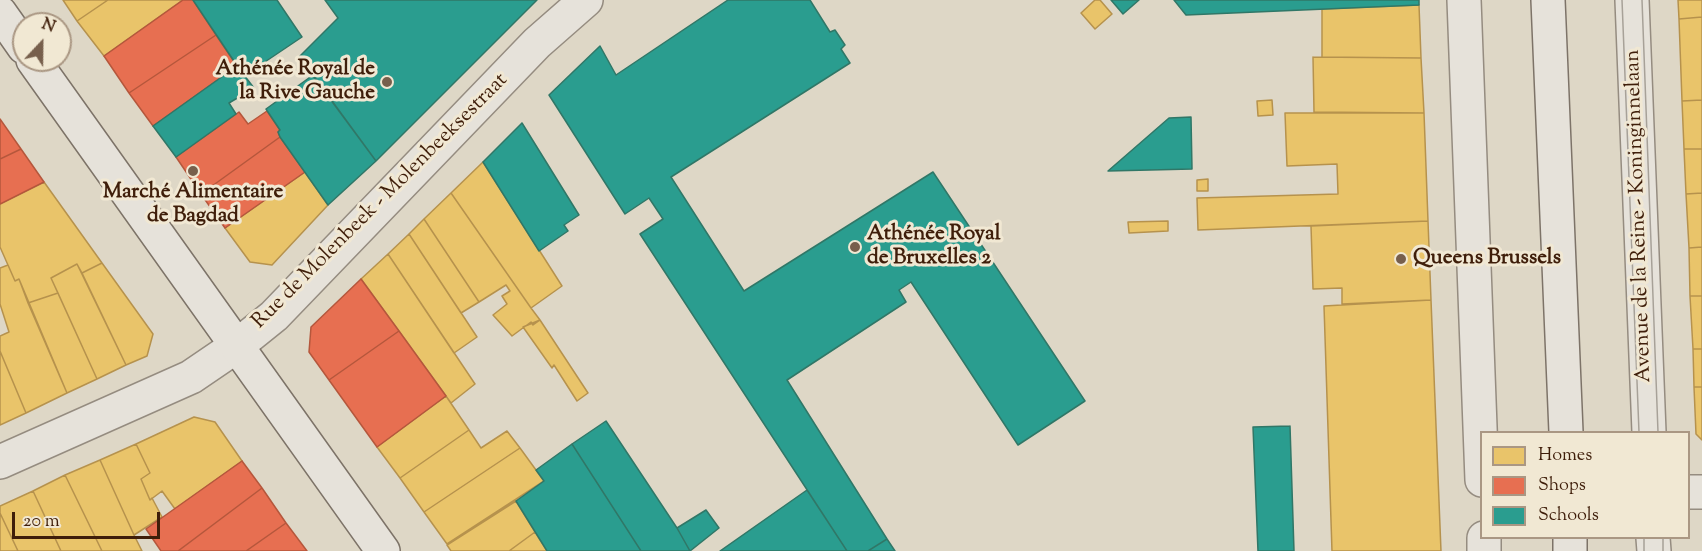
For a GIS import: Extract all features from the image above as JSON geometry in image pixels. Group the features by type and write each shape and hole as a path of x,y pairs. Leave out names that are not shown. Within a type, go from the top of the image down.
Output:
{"street":[{"name":"Rue de Molenbeek - Molenbeeksestraat","path":"0,462 190,377 238,345 274,316 537,43 586,0"},
{"path":"1464,0 1480,431"},
{"path":"1548,0 1566,431"},
{"name":"Avenue de la Reine - Koninginnelaan","path":"1632,0 1649,431"},
{"path":"0,13 12,30"},
{"path":"42,72 383,551"}],"building: Homes":[{"path":"63,0 108,0 77,21"},
{"path":"108,0 183,0 104,56 77,21"},
{"path":"1095,0 1100,0 1112,14 1095,29 1081,13"},
{"path":"1678,0 1702,0 1702,17 1679,19"},
{"path":"1419,5 1421,58 1322,57 1322,9"},
{"path":"1702,17 1702,100 1682,101 1679,19"},
{"path":"1313,57 1421,58 1424,113 1314,112"},
{"path":"1272,100 1273,115 1258,116 1257,101"},
{"path":"1702,100 1702,149 1684,149 1682,101"},
{"path":"1285,113 1424,113 1428,221 1198,230 1197,198 1338,194 1337,164 1287,166"},
{"path":"1684,149 1702,149 1702,193 1686,194"},
{"path":"483,162 562,286 531,308 451,193"},
{"path":"305,172 328,205 272,265 250,262 225,228"},
{"path":"1208,179 1208,191 1197,191 1197,180"},
{"path":"44,182 102,263 82,273 77,264 51,278 58,293 28,303 19,279 15,281 0,247 0,204"},
{"path":"451,193 540,320 533,325 531,322 512,336 493,315 507,304 502,296 510,291 506,285 479,302 424,219"},
{"path":"1702,193 1702,247 1689,248 1686,194"},
{"path":"424,219 479,302 461,313 409,234"},
{"path":"1168,221 1168,231 1129,233 1128,222"},
{"path":"1428,221 1431,300 1342,304 1342,288 1313,289 1311,226"},
{"path":"409,234 477,337 454,353 388,254"},
{"path":"1702,247 1702,296 1690,296 1689,248"},
{"path":"388,254 475,384 451,403 361,279"},
{"path":"102,263 153,334 147,356 126,365 82,273"},
{"path":"77,264 126,365 97,379 51,278"},
{"path":"8,265 15,281 19,279 67,393 26,413 0,351 0,336 9,332 0,304 0,268"},
{"path":"58,293 97,379 67,393 28,303"},
{"path":"1690,296 1702,296 1702,349 1693,349"},
{"path":"1431,300 1441,551 1332,551 1324,306"},
{"path":"540,320 588,393 577,401 554,365 552,368 523,327"},
{"path":"1693,349 1702,349 1702,387 1694,387"},
{"path":"0,351 26,413 0,425"},
{"path":"1694,387 1702,387 1702,440 1696,434"},
{"path":"446,396 469,430 400,478 377,447"},
{"path":"194,417 215,422 242,461 175,509 162,491 150,500 141,479 150,473 136,444"},
{"path":"469,430 481,448 507,431 520,448 424,512 400,478"},
{"path":"136,444 150,473 141,479 150,500 152,498 162,517 134,535 100,460"},
{"path":"520,448 544,481 447,544 424,512"},
{"path":"100,460 142,551 102,551 65,475"},
{"path":"65,475 102,551 61,551 33,491"},
{"path":"33,491 61,551 18,551 0,513 0,506"},
{"path":"516,501 535,532 509,551 451,551 447,545"},
{"path":"0,513 18,551 0,551"},
{"path":"535,532 547,551 509,551"}],"building: Shops":[{"path":"183,0 193,0 216,35 129,93 104,56"},
{"path":"216,35 237,66 153,126 129,93"},
{"path":"267,111 280,130 278,132 280,137 201,194 176,157 239,112 248,124"},
{"path":"0,119 21,149 0,159"},
{"path":"280,137 305,172 225,228 201,194"},
{"path":"21,149 44,182 0,204 0,159"},
{"path":"361,279 399,331 329,380 309,352 311,327"},
{"path":"399,331 446,396 377,447 329,380"},
{"path":"242,461 262,488 178,551 161,551 146,529"},
{"path":"262,488 286,523 246,551 178,551"},
{"path":"286,523 307,551 246,551"}],"building: Schools":[{"path":"193,0 277,0 302,37 244,76"},
{"name":"Athénée Royal de la Rive Gauche","path":"325,0 537,0 376,161 299,57 338,18"},
{"path":"728,0 810,0 830,32 835,30 845,45 841,49 850,63 671,177 744,291 933,172 1085,401 1018,445 911,282 899,290 906,302 787,380 887,539 868,551 847,551 640,234 663,219 649,198 625,214 549,95 600,46 616,75"},
{"path":"1111,0 1139,0 1123,14"},
{"path":"1174,0 1419,0 1419,5 1186,15"},
{"path":"237,66 254,88 229,103 236,114 176,157 153,126"},
{"path":"313,75 376,161 328,205 280,137 278,132 280,130 266,109"},
{"path":"1191,117 1192,169 1108,171 1169,118"},
{"path":"522,123 579,215 564,225 568,231 539,251 483,162"},
{"path":"606,421 690,551 641,551 572,444"},
{"path":"1290,426 1294,551 1258,551 1253,427"},
{"path":"572,444 641,551 547,551 516,501 544,481 536,470"},
{"path":"807,490 847,551 720,551"},
{"path":"706,510 719,528 690,551 677,528"},
{"path":"887,539 895,551 868,551"}],"tram line":[{"path":"1622,0 1639,431"},
{"path":"1642,0 1658,431"},
{"path":"1644,539 1644,551"},
{"path":"1663,539 1663,551"}],"place":[{"name":"Athénée Royal de la Rive Gauche","path":"387,82"},
{"name":"Marché Alimentaire de Bagdad","path":"193,171"},
{"name":"Athénée Royal de Bruxelles 2","path":"855,247"},
{"name":"Queens Brussels","path":"1401,259"}]}
